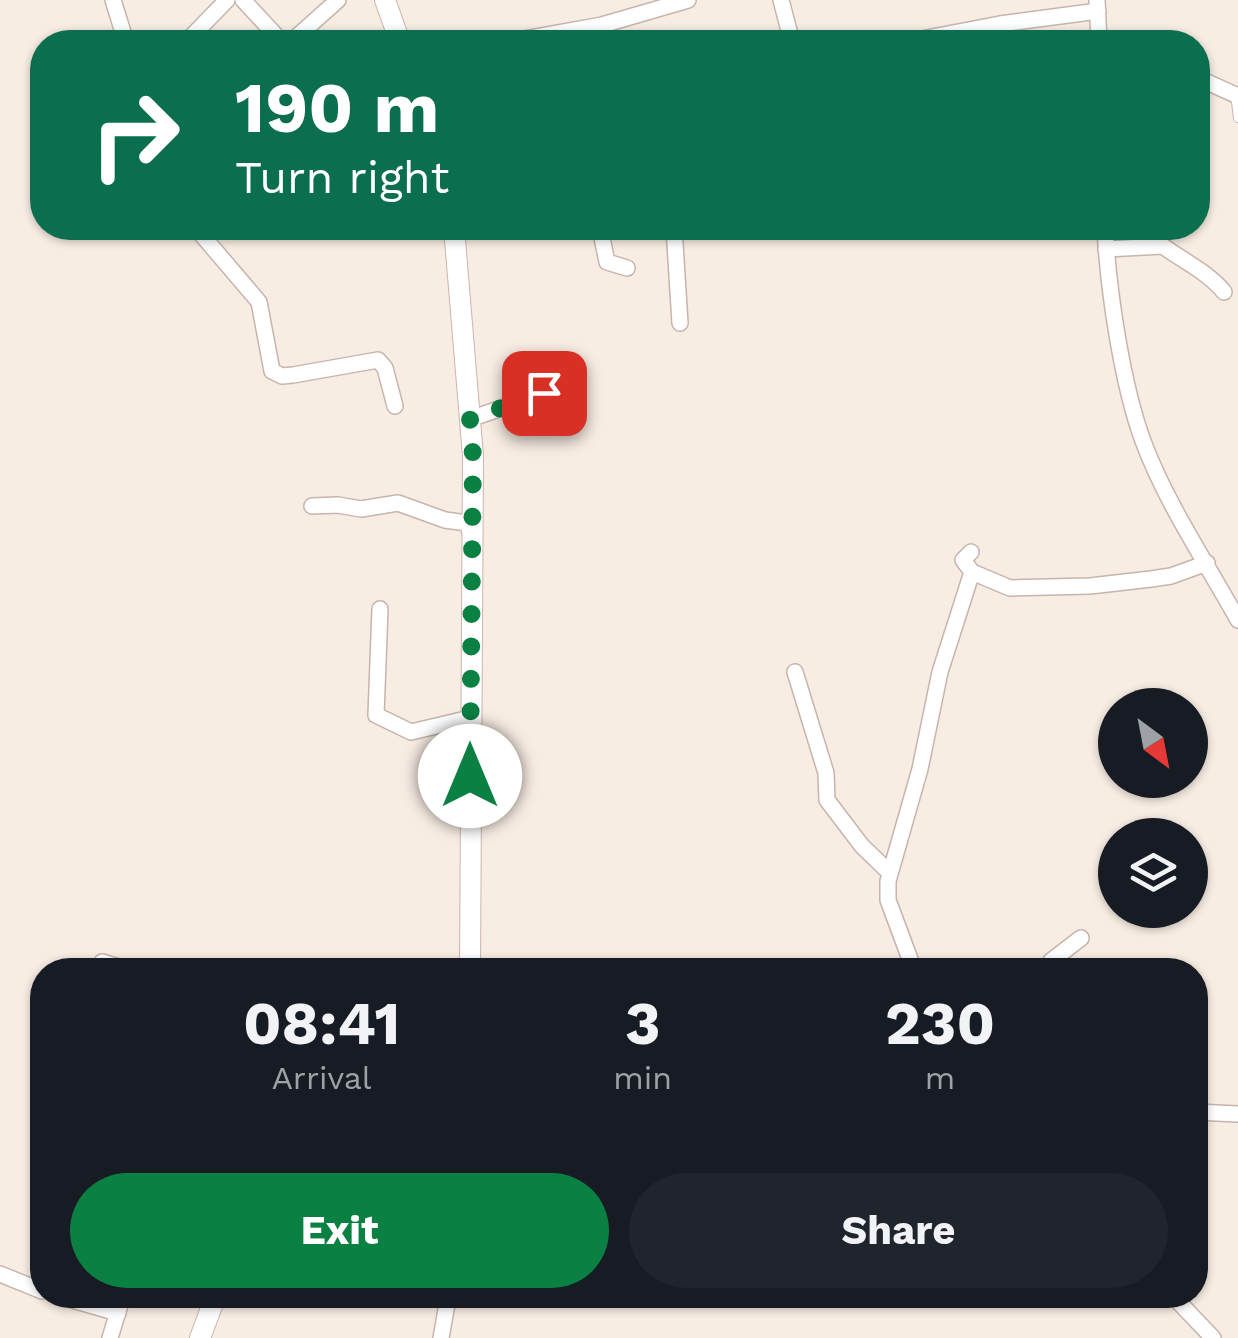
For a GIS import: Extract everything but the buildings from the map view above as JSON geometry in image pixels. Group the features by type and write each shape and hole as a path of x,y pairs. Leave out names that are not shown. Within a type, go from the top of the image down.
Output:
{"main road":[{"path":"384,0 395,30"},
{"path":"455,240 473,456 471,958"},
{"path":"200,1338 211,1308"}],"street":[{"path":"113,0 122,30"},
{"path":"198,30 227,0"},
{"path":"243,0 271,30"},
{"path":"304,30 338,0"},
{"path":"574,30 688,0"},
{"path":"781,0 789,30"},
{"path":"967,30 1098,6"},
{"path":"1210,83 1237,95"},
{"path":"206,240 259,302 272,371 282,376 293,375 378,360 385,368 394,406"},
{"path":"602,240 607,262 627,268"},
{"path":"675,240 680,323"},
{"path":"1106,240 1121,346 1142,438 1238,620"},
{"path":"1106,249 1163,246 1182,262 1207,274 1224,292"},
{"path":"470,419 544,393 560,415"},
{"path":"312,506 338,504 361,509 398,503 467,524 472,538"},
{"path":"970,552 962,560 972,572 1010,588 1090,586 1171,576 1207,563"},
{"path":"910,958 888,900 890,873 920,769 940,672 972,572"},
{"path":"380,610 376,714 411,732 462,720 470,734"},
{"path":"795,672 826,773 828,800 846,828 890,873"},
{"path":"1055,958 1081,938"},
{"path":"1208,1113 1238,1114"},
{"path":"0,1274 30,1286"},
{"path":"100,1308 118,1313"},
{"path":"110,1338 119,1308"},
{"path":"441,1338 446,1308"},
{"path":"1184,1308 1213,1338"}],"lane":[{"path":"1237,95 1238,118"}],"route":[{"path":"470,776 470,419 544,393"}]}
